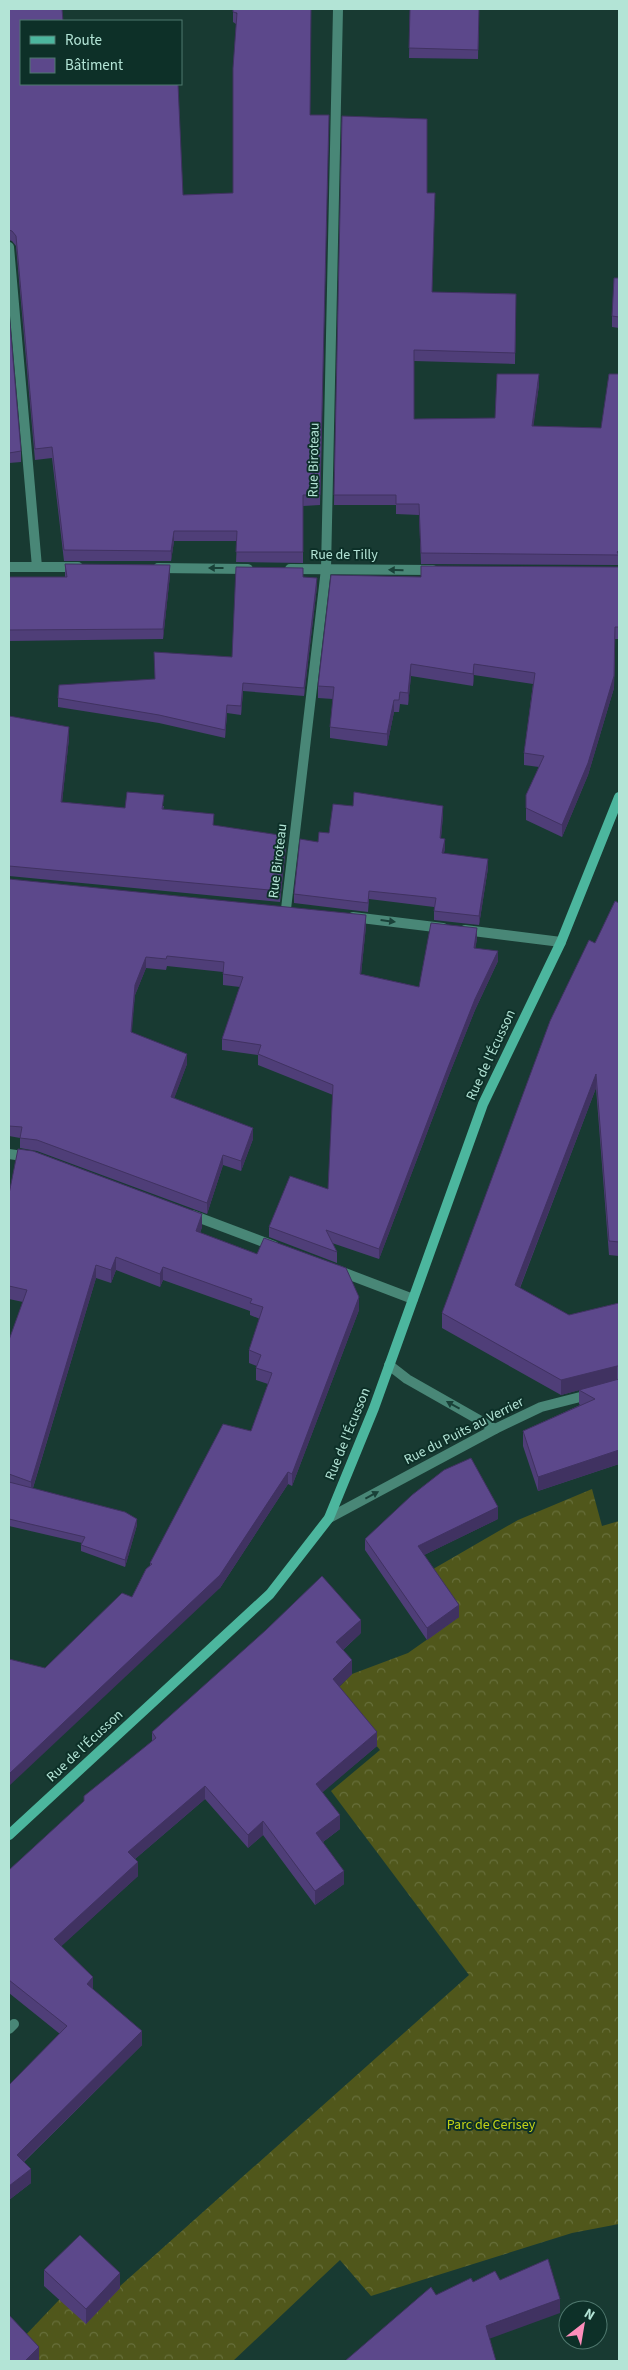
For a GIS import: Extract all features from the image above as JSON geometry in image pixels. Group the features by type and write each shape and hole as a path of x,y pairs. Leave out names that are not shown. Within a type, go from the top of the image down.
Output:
{"street":[{"name":"Rue Biroteau","path":"286,909 326,569 338,9"},
{"path":"9,247 37,567"},
{"path":"9,567 87,568"},
{"path":"147,568 256,569"},
{"name":"Rue de Tilly","path":"276,569 442,570"},
{"name":"Rue de l'Écusson","path":"9,1836 270,1594 329,1518 389,1365 483,1104 560,942 619,796"},
{"path":"345,916 560,942"},
{"path":"9,1154 44,1160"},
{"path":"185,1213 285,1250"},
{"path":"331,1268 413,1299"},
{"path":"389,1365 407,1379 495,1429"},
{"name":"Rue du Puits au Verrier","path":"329,1518 495,1429 541,1407 602,1392"}],"green space":[{"name":"Parc de Cerisey","path":"592,1489 602,1526 619,1521 619,2224 572,2233 371,2296 340,2260 233,2361 37,2361 20,2341 59,2300 119,2287 469,1975 331,1791 380,1750 333,1693 352,1674 408,1653 459,1617 428,1572 518,1520"}],"building":[{"path":"62,9 63,20 20,20 20,85 178,85 183,195 233,193 233,68 237,13 233,12 233,9 311,9 310,115 329,115 320,495 303,495 303,552 236,552 237,531 174,531 171,551 64,550 52,447 35,449 16,236 9,230 9,10"},
{"path":"410,9 479,9 478,50 409,48"},
{"path":"342,116 427,119 427,193 435,193 432,292 516,294 515,353 414,350 414,419 495,418 497,374 539,374 532,426 601,428 609,374 619,374 619,550 617,552 619,555 421,553 419,504 396,504 396,495 334,495"},
{"path":"614,278 619,278 619,317 612,316"},
{"path":"9,313 21,451 9,453"},
{"path":"65,564 170,565 163,629 9,630 9,577 67,577"},
{"path":"421,566 619,567 619,627 615,627 614,676 588,763 562,825 526,808 526,795 544,756 524,753 535,673 474,664 473,674 411,664 408,693 400,692 399,700 394,700 387,734 330,727 334,687 318,686 331,575 421,577"},
{"path":"236,567 303,568 303,577 317,578 304,688 243,683 241,706 227,705 225,730 159,715 58,698 59,685 155,679 154,652 232,657"},
{"path":"9,716 69,727 61,802 125,808 127,792 164,795 162,809 214,814 213,825 286,836 280,891 9,866"},
{"path":"354,792 443,806 440,838 445,839 442,853 488,859 479,916 434,911 436,898 369,891 368,903 294,894 300,839 318,842 319,832 329,833 333,804 353,806"},
{"path":"9,879 366,915 360,974 419,987 431,923 477,928 474,948 498,951 475,999 379,1249 326,1230 337,1252 269,1227 290,1176 328,1189 333,1085 258,1054 261,1045 222,1039 243,977 223,974 224,962 167,956 166,959 146,957 135,985 131,1032 187,1054 171,1097 253,1128 241,1161 223,1155 207,1203 37,1140 20,1138 22,1127 9,1126"},
{"path":"615,901 619,903 619,1242 609,1241 596,1074 515,1285 569,1315 619,1303 619,1366 561,1380 442,1313 550,1021 589,940 595,943"},
{"path":"18,1149 33,1151 202,1214 196,1231 257,1254 264,1238 346,1268 359,1297 292,1474 288,1472 220,1575 9,1774 9,1659 45,1668 122,1593 132,1597 146,1569 152,1564 150,1563 223,1424 251,1431 272,1373 256,1368 261,1355 249,1350 263,1307 250,1303 252,1299 163,1267 160,1274 116,1257 111,1270 96,1265 31,1482 9,1474 9,1340 27,1290 9,1286 9,1194"},
{"path":"619,1379 619,1450 538,1477 523,1431 595,1399 579,1390"},
{"path":"471,1458 498,1507 418,1546 459,1605 427,1628 365,1539 412,1495 444,1470"},
{"path":"9,1482 125,1512 137,1519 125,1560 81,1545 85,1537 9,1519"},
{"path":"322,1576 361,1620 336,1642 352,1660 333,1679 377,1732 316,1784 340,1815 316,1833 344,1871 315,1891 263,1821 248,1835 205,1786 128,1852 138,1862 54,1939 93,1977 87,1984 142,2031 17,2155 31,2169 9,2186 9,2085 67,2026 9,1980 9,1870 84,1801 84,1796 156,1738 152,1732 266,1630"},
{"path":"80,2235 120,2273 86,2309 44,2270"},
{"path":"548,2259 560,2299 486,2326 496,2361 345,2361 431,2287 436,2295 471,2278 473,2282 495,2271 500,2280"},
{"path":"9,2315 39,2347 25,2361 9,2361"}]}
